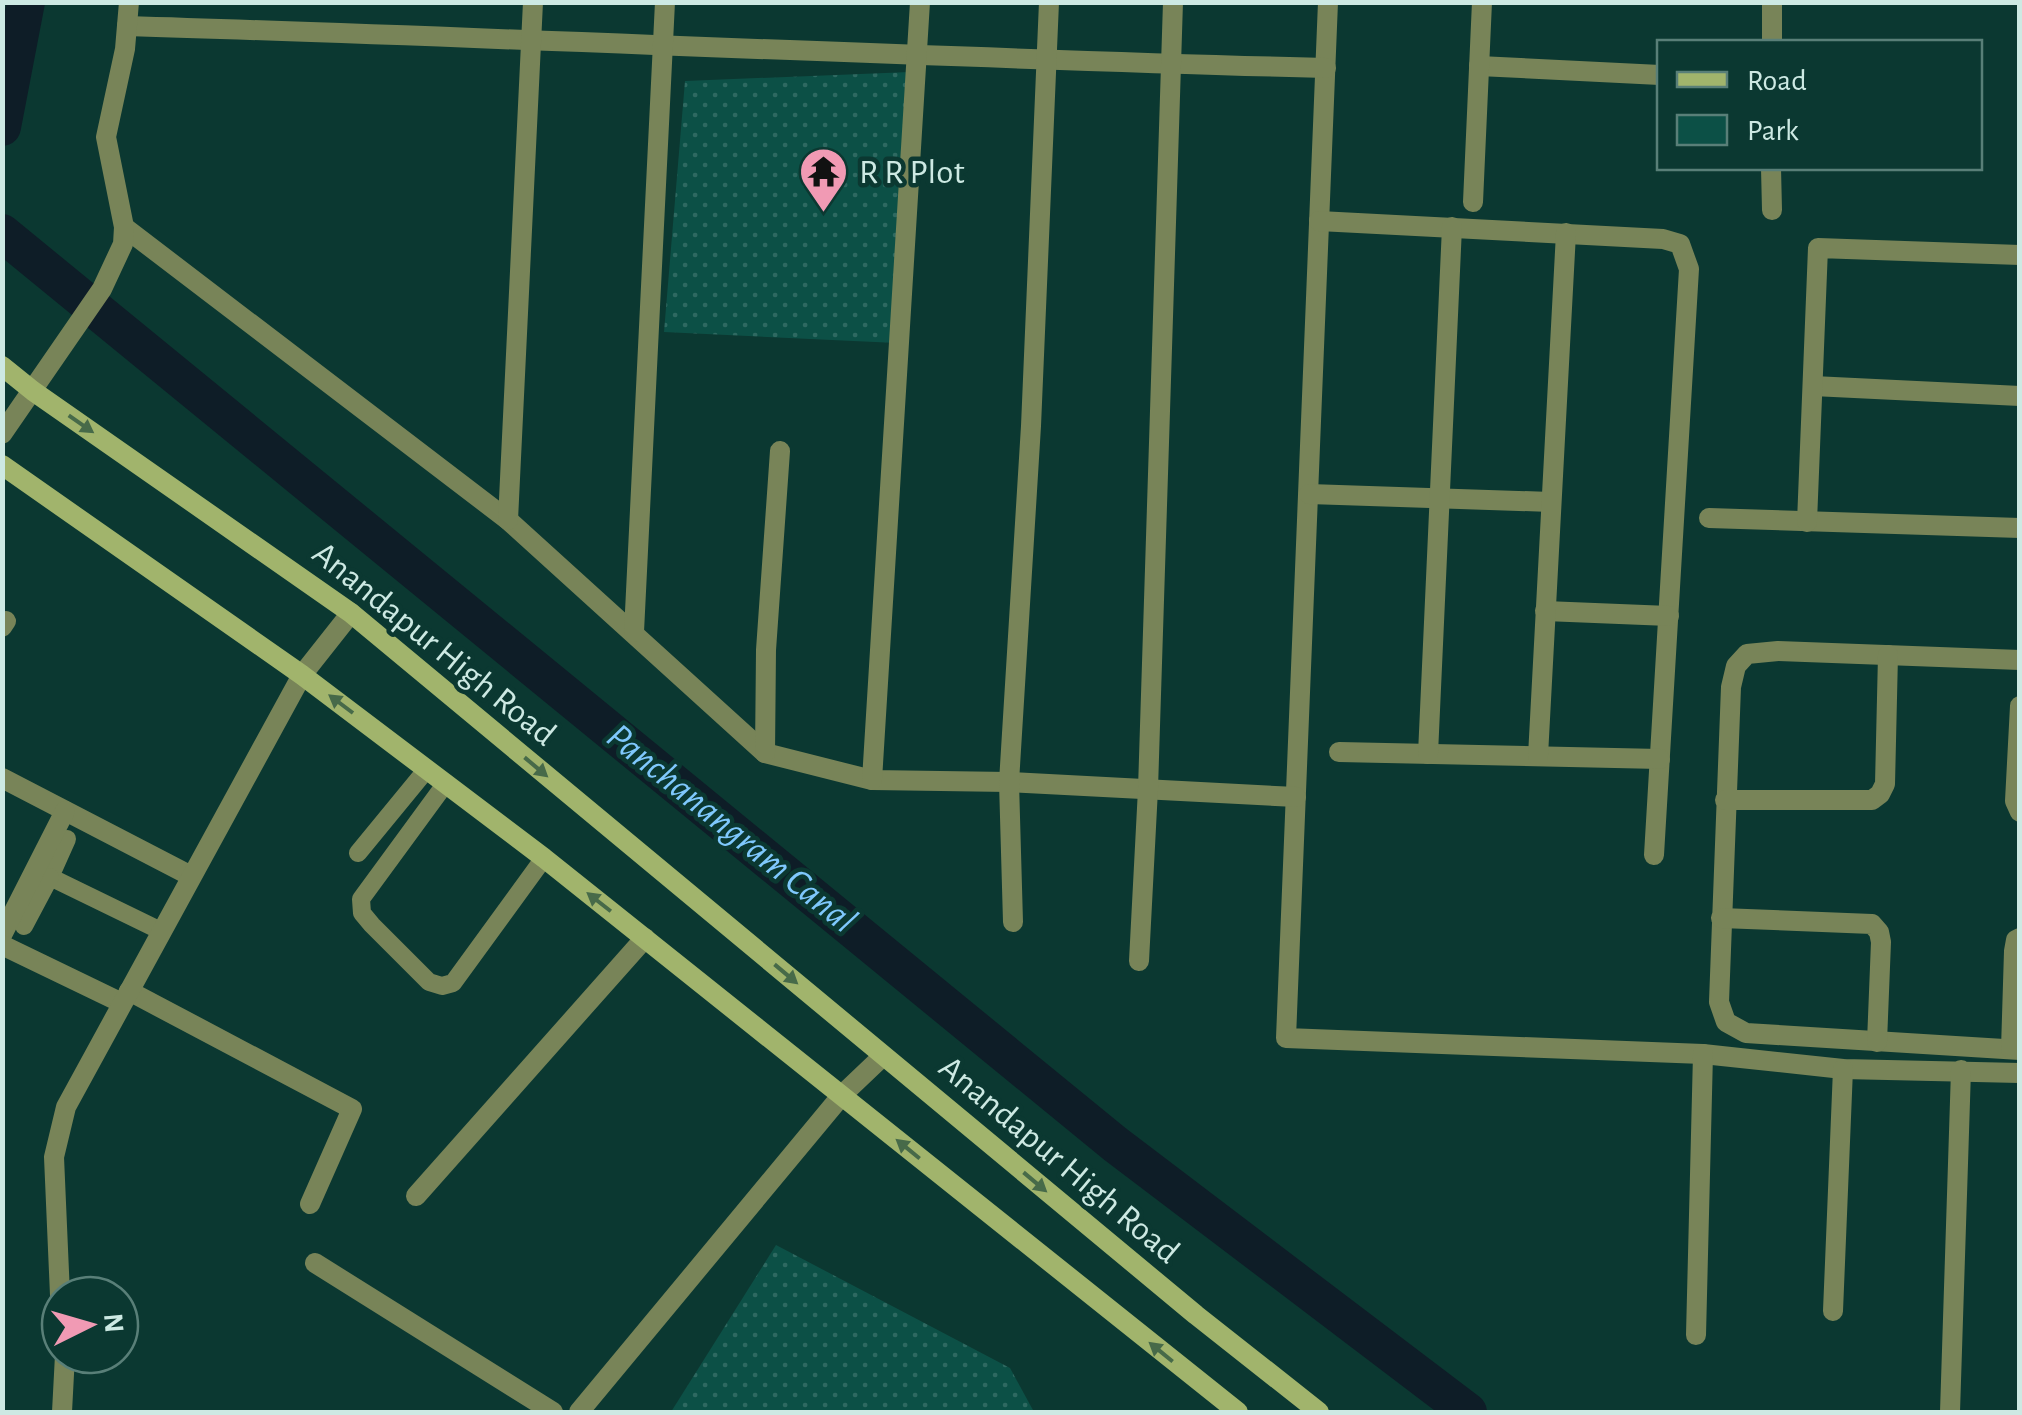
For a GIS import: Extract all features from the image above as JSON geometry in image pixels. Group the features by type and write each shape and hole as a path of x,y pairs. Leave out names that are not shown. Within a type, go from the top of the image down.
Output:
{"main road":[{"name":"Anandapur High Road","path":"2,366 351,613 1196,1316 1319,1412"},
{"path":"2,465 302,675 544,858 1238,1412"}],"street":[{"path":"2,434 102,290 123,244 124,227 106,137 128,26 129,2"},
{"path":"508,520 533,2"},
{"path":"634,632 665,2"},
{"path":"872,780 920,2"},
{"path":"1012,922 1009,782 1031,426 1048,2"},
{"path":"1138,961 1148,788 1174,2"},
{"path":"1328,2 1286,1038 1703,1054 1843,1069 2020,1073"},
{"path":"1473,202 1482,2"},
{"path":"1772,2 1772,40"},
{"path":"128,26 1326,68"},
{"path":"1479,66 1657,75"},
{"path":"1772,170 1772,210"},
{"path":"1320,221 1663,239 1680,244 1689,269 1654,855"},
{"path":"124,227 508,520 765,753 872,780 1009,782 1296,797"},
{"path":"1428,754 1452,227"},
{"path":"1538,756 1566,233"},
{"path":"1808,522 1818,248 2020,255"},
{"path":"1813,386 2020,396"},
{"path":"765,753 766,650 780,451"},
{"path":"1308,494 1552,502"},
{"path":"1710,518 2020,528"},
{"path":"1546,612 1669,616"},
{"path":"59,1275 54,1157 66,1106 302,675 351,613"},
{"path":"2020,660 1778,651 1747,654 1736,666 1731,687 1719,1002 1726,1022 1746,1032 2015,1050 2014,951 2020,938"},
{"path":"1726,800 1872,800 1880,794 1885,784 1888,655"},
{"path":"2020,706 2014,801 2020,812"},
{"path":"1339,752 1660,759"},
{"path":"2,778 191,876"},
{"path":"2,935 65,811"},
{"path":"1721,918 1872,924 1881,942 1877,1042"},
{"path":"416,1196 645,938"},
{"path":"2,945 126,997 352,1109 310,1204"},
{"path":"1696,1335 1703,1054"},
{"path":"579,1412 842,1094 883,1056"},
{"path":"1833,1311 1843,1069"},
{"path":"1950,1412 1961,1070"},
{"path":"315,1263 553,1412"},
{"path":"62,1412 64,1375"}],"lane":[{"path":"358,853 427,770"},
{"path":"446,784 361,899 362,913 429,982 442,986 453,983 544,858"},
{"path":"24,926 67,838"},
{"path":"50,876 162,931"}],"green space":[{"path":"910,72 897,343 664,332 685,81"},
{"path":"776,1245 1010,1368 1034,1412 671,1412"}],"waterway":[{"path":"2,127 26,2"},
{"name":"Panchanangram Canal","path":"2,233 1115,1144 1468,1412"}],"place":[{"name":"R R Plot","path":"824,214"}]}
